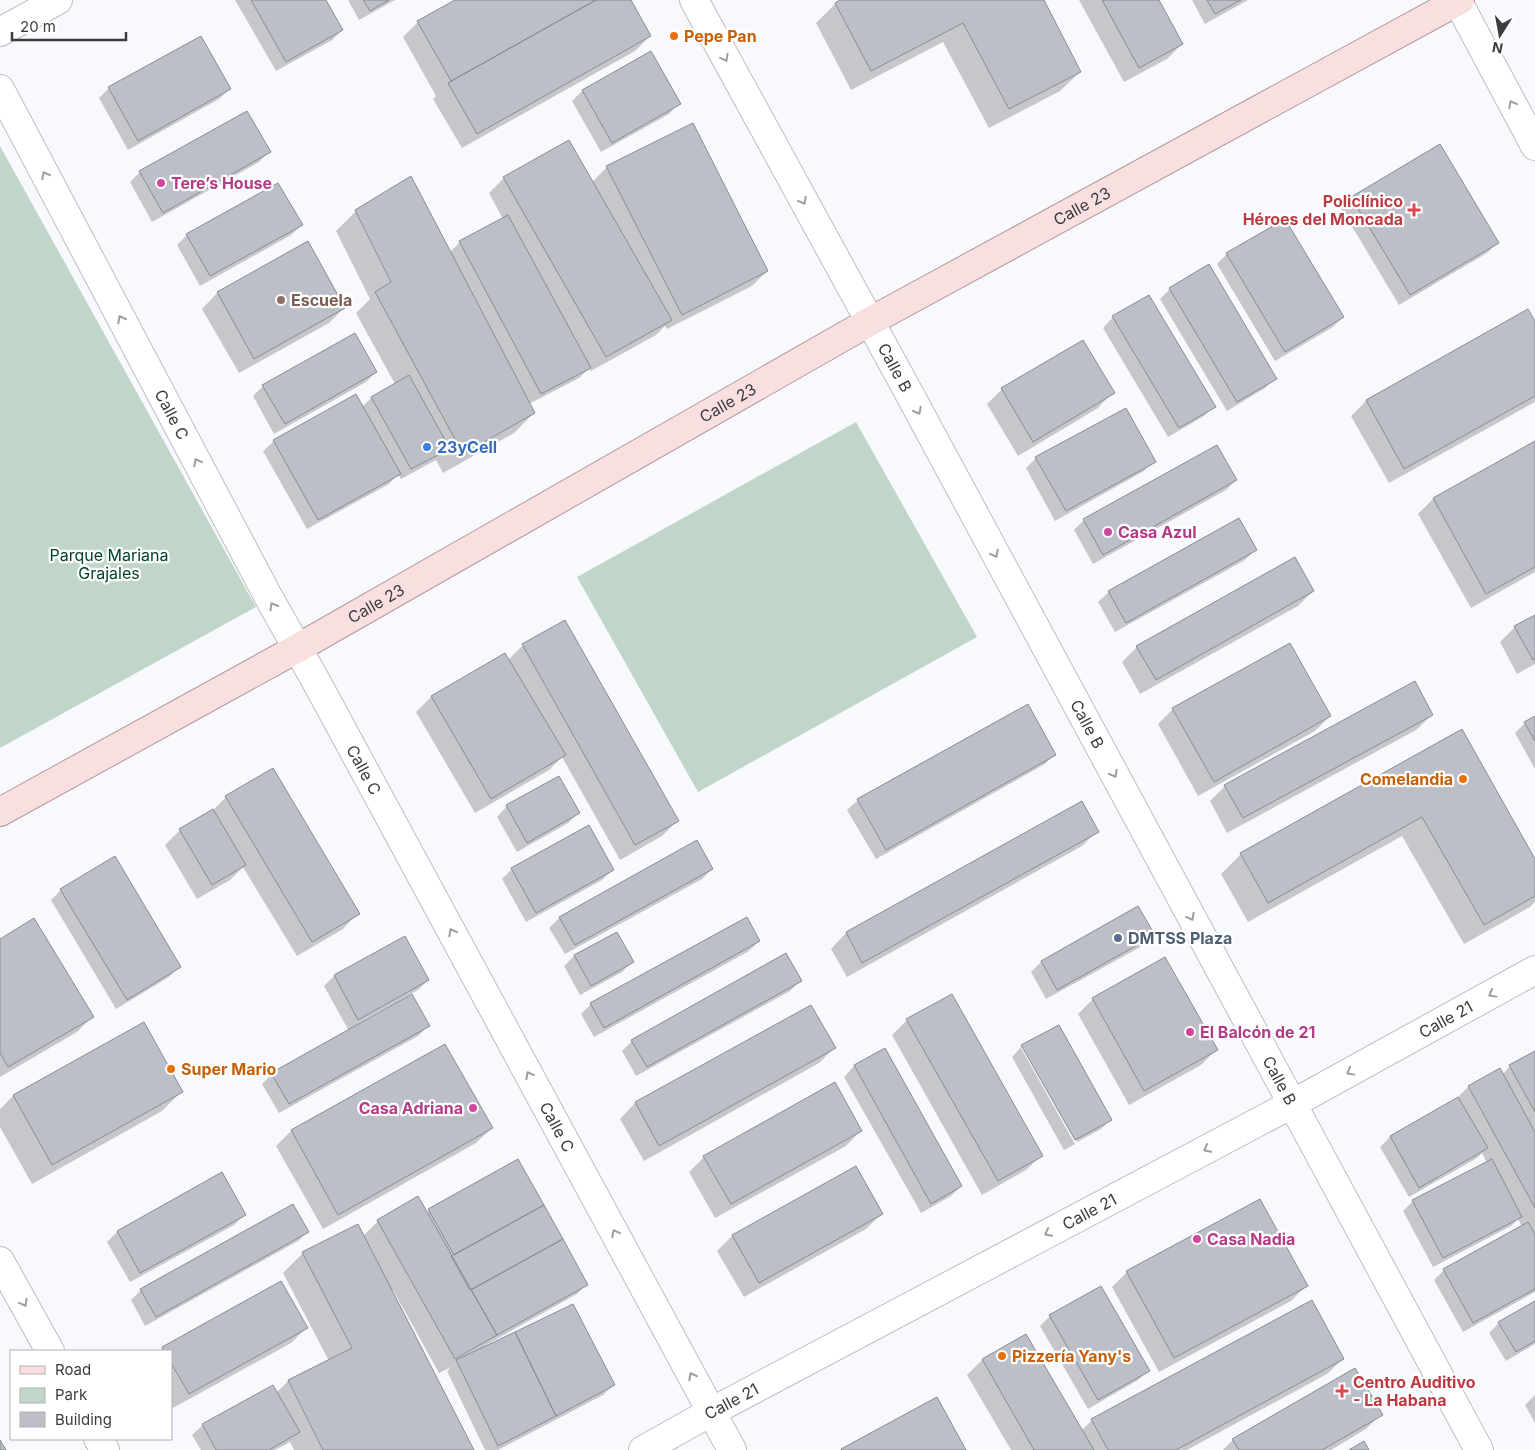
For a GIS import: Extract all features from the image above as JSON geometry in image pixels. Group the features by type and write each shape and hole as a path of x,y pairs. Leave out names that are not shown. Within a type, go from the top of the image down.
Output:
{"main road":[{"name":"Calle 23","path":"0,812 298,648 869,322 1458,0"}],"street":[{"path":"0,32 58,0"},
{"name":"Calle B","path":"694,0 1479,1450"},
{"path":"1458,0 1535,146"},
{"name":"Calle C","path":"0,89 269,598 298,648 732,1450"},
{"name":"Calle 21","path":"643,1450 1292,1104 1535,970"},
{"path":"0,1260 49,1350"}],"green space":[{"name":"Parque Mariana Grajales","path":"0,146 256,607 0,748"},
{"path":"856,422 977,637 698,792 577,577"}],"building":[{"path":"251,0 326,0 343,30 286,62"},
{"path":"363,0 389,0 370,11"},
{"path":"455,0 596,0 451,81 417,21"},
{"path":"596,0 631,0 651,36 477,134 448,83"},
{"path":"840,0 1044,0 1081,72 1009,109 963,23 871,71 835,3"},
{"path":"1102,0 1159,0 1183,44 1139,68"},
{"path":"1207,0 1241,0 1215,14"},
{"path":"201,36 231,89 138,141 108,87"},
{"path":"651,51 681,104 612,143 582,90"},
{"path":"247,111 271,152 163,213 139,171"},
{"path":"693,123 768,271 682,315 606,166"},
{"path":"569,140 672,320 606,357 503,177"},
{"path":"1440,144 1499,243 1410,295 1351,197"},
{"path":"411,176 535,413 463,454 375,292 391,282 355,210"},
{"path":"278,183 303,225 210,276 186,234"},
{"path":"508,215 591,368 541,394 459,241"},
{"path":"1285,219 1344,317 1285,352 1226,253"},
{"name":"Escuela","path":"308,241 345,308 254,359 217,292"},
{"path":"1209,264 1277,379 1237,402 1169,288"},
{"path":"1149,295 1216,407 1179,428 1112,316"},
{"path":"1528,309 1535,321 1535,396 1404,469 1366,400"},
{"path":"355,333 377,372 285,424 262,385"},
{"path":"1083,340 1115,393 1033,442 1001,388"},
{"path":"409,375 450,449 411,469 371,397"},
{"path":"356,394 401,474 318,520 273,440"},
{"path":"1126,408 1156,462 1066,511 1035,457"},
{"path":"1535,441 1535,567 1486,594 1433,498"},
{"path":"1217,445 1237,480 1103,555 1083,519"},
{"path":"1239,518 1257,550 1126,623 1108,591"},
{"path":"1295,557 1314,591 1156,680 1136,646"},
{"path":"1535,615 1535,659 1533,660 1514,626"},
{"path":"565,620 679,821 635,845 522,644"},
{"path":"1290,643 1331,716 1214,782 1172,708"},
{"path":"505,653 566,755 491,799 431,696"},
{"path":"1415,681 1433,715 1243,818 1224,785"},
{"path":"1028,704 1056,755 886,850 857,799"},
{"path":"1535,716 1535,741 1524,722"},
{"path":"1462,729 1535,859 1535,896 1484,925 1422,817 1268,903 1240,853"},
{"path":"273,768 360,914 312,942 225,796"},
{"path":"559,776 580,813 527,843 506,805"},
{"path":"1082,801 1099,832 862,963 846,932"},
{"path":"213,809 246,865 212,885 179,829"},
{"path":"589,825 614,870 536,913 511,868"},
{"path":"697,840 713,869 575,945 559,917"},
{"path":"115,856 181,967 127,1000 60,889"},
{"path":"1138,906 1155,935 1057,990 1041,961"},
{"path":"747,917 760,941 604,1028 590,1003"},
{"path":"34,918 94,1017 8,1067 0,1053 0,939"},
{"path":"617,932 634,962 591,986 574,955"},
{"path":"405,936 429,980 358,1020 334,975"},
{"path":"786,953 802,981 647,1067 631,1040"},
{"path":"1165,957 1218,1050 1144,1091 1092,998"},
{"path":"412,994 430,1026 289,1104 271,1073"},
{"path":"952,994 1043,1156 998,1181 906,1019"},
{"path":"811,1005 836,1048 659,1146 635,1102"},
{"path":"144,1022 183,1092 52,1165 13,1095"},
{"path":"1059,1025 1112,1120 1075,1140 1021,1045"},
{"path":"445,1044 493,1128 338,1215 291,1130"},
{"path":"885,1048 962,1186 931,1204 854,1065"},
{"path":"1535,1051 1535,1112 1509,1065"},
{"path":"1500,1068 1535,1132 1535,1208 1468,1086"},
{"path":"835,1082 862,1131 731,1204 703,1156"},
{"path":"1458,1097 1488,1148 1419,1188 1390,1136"},
{"path":"518,1159 544,1205 454,1255 428,1209"},
{"path":"1492,1159 1522,1217 1443,1258 1412,1200"},
{"path":"856,1166 883,1214 759,1283 732,1235"},
{"path":"222,1172 246,1215 140,1273 117,1231"},
{"path":"418,1196 497,1335 455,1359 377,1220"},
{"path":"1260,1199 1308,1286 1174,1358 1126,1271"},
{"path":"293,1204 309,1232 156,1317 140,1289"},
{"path":"544,1205 563,1239 470,1290 451,1256"},
{"path":"1528,1222 1535,1234 1535,1289 1473,1323 1443,1269"},
{"path":"358,1224 474,1450 323,1450 288,1380 352,1348 302,1252"},
{"path":"563,1239 588,1285 497,1335 471,1290"},
{"path":"281,1281 308,1328 189,1394 172,1365 172,1350 164,1350 162,1347"},
{"path":"1101,1286 1150,1371 1098,1400 1049,1315"},
{"path":"1312,1300 1344,1359 1176,1450 1108,1450 1091,1419"},
{"path":"1535,1301 1535,1341 1516,1352 1498,1322"},
{"path":"573,1304 615,1385 556,1416 515,1332"},
{"path":"515,1332 556,1416 498,1446 456,1360"},
{"path":"1026,1334 1094,1450 1034,1450 982,1359"},
{"name":"Centro Auditivo - La Habana","path":"1355,1368 1383,1415 1322,1450 1239,1450 1232,1439"},
{"path":"273,1385 300,1432 269,1450 216,1450 202,1424"},
{"path":"937,1397 966,1450 841,1449"},
{"path":"0,1440 6,1450 0,1450"},
{"path":"1364,1441 1369,1450 1349,1450"}],"place":[{"name":"Pepe Pan","path":"674,36"},
{"name":"Tere’s House","path":"161,183"},
{"name":"Policlínico Héroes del Moncada","path":"1414,210"},
{"name":"Escuela","path":"281,300"},
{"name":"23yCell","path":"427,447"},
{"name":"Casa Azul","path":"1108,532"},
{"name":"Comelandia","path":"1463,779"},
{"name":"DMTSS Plaza","path":"1118,938"},
{"name":"El Balcón de 21","path":"1190,1032"},
{"name":"Super Mario","path":"171,1069"},
{"name":"Casa Adriana","path":"473,1108"},
{"name":"Casa Nadia","path":"1197,1239"},
{"name":"Pizzería Yany's","path":"1002,1356"},
{"name":"Centro Auditivo - La Habana","path":"1342,1391"}]}
